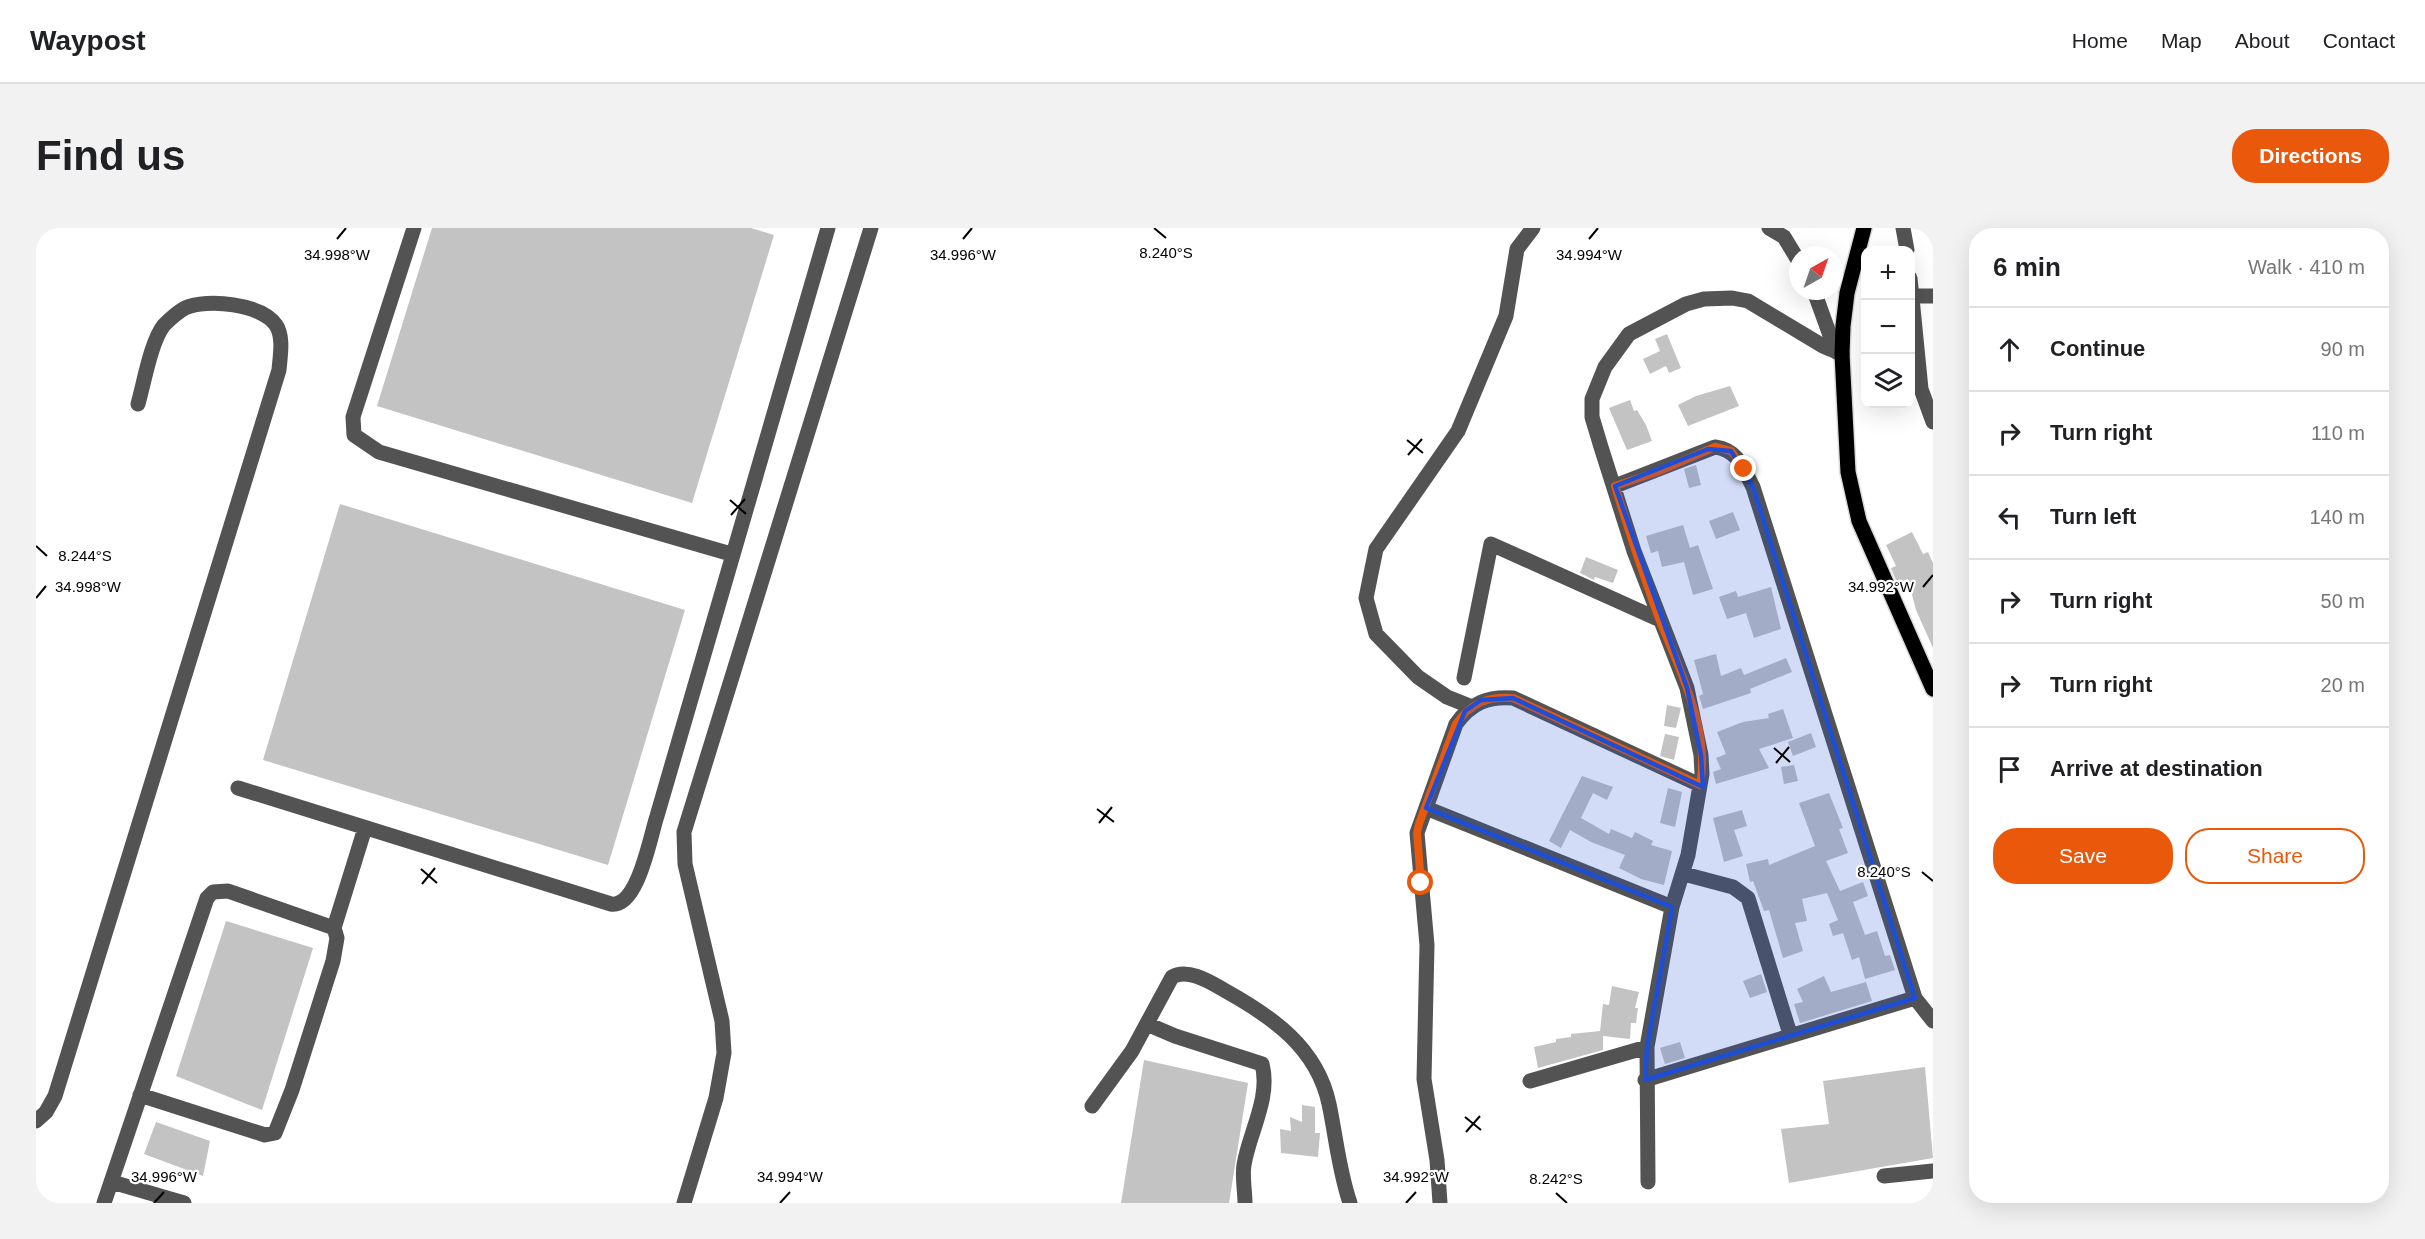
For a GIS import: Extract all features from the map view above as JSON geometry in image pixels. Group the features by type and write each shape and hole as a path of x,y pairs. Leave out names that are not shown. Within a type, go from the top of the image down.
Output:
{"main road":[{"path":"1864,228 1847,293 1839,353 1845,440 1856,509 1877,566 1933,690"}],"street":[{"path":"414,228 353,417 354,435 379,452 731,554"},
{"path":"238,788 611,904 622,903 631,894 637,880 828,228"},
{"path":"684,1203 716,1098 724,1053 722,1022 685,864 684,832 871,228"},
{"path":"1472,707 1447,697 1411,670 1376,634 1366,598 1376,549 1458,430 1506,316 1517,249 1533,228"},
{"path":"1769,228 1784,237 1789,246"},
{"path":"1904,228 1906,246"},
{"path":"1915,296 1933,296"},
{"path":"1648,1182 1645,1080 1647,1047 1672,907 1683,874 1700,785 1701,755 1695,718 1682,673 1634,551 1592,417 1592,399 1605,367 1629,334 1686,304 1704,299 1732,298 1764,309 1801,333 1839,353"},
{"path":"1818,300 1839,353"},
{"path":"1913,300 1921,389 1933,422"},
{"path":"36,1121 46,1112 55,1096 279,370 281,346 276,326 264,315 242,306 221,304 185,308 162,327 138,404"},
{"path":"1615,486 1657,472 1715,447 1725,448 1736,455 1753,487 1915,998 1933,1021"},
{"path":"1464,678 1491,544 1660,620"},
{"path":"1440,1203 1423,1058 1426,945 1417,833 1456,724 1481,700 1498,697 1513,698 1700,785"},
{"path":"1426,808 1672,907"},
{"path":"140,1095 265,1135 275,1133 292,1090 333,961 337,938 334,928 365,828"},
{"path":"1683,874 1733,887 1748,898 1790,1034"},
{"path":"104,1203 205,902 210,894 222,891 240,894 334,928"},
{"path":"1092,1106 1132,1051 1172,977 1184,974 1196,976 1259,1009 1307,1053 1320,1076 1328,1102 1342,1179 1350,1203"},
{"path":"1645,1080 1790,1034 1915,998"},
{"path":"1147,1024 1175,1036 1262,1064 1264,1082 1244,1167 1245,1203"},
{"path":"1530,1081 1647,1047"},
{"path":"1884,1176 1933,1171"},
{"path":"112,1182 184,1203"}],"highlighted area":[{"path":"1708,449 1731,451 1753,487 1915,998 1645,1080 1647,1047 1672,907 1426,808 1465,711 1481,700 1513,698 1703,787 1701,755 1687,688 1615,486"}],"building":[{"path":"432,228 751,228 774,235 692,503 377,406"},
{"path":"1667,334 1681,368 1669,373 1666,366 1650,374 1643,359 1660,351 1655,339"},
{"path":"1730,386 1739,406 1688,426 1678,405 1696,396"},
{"path":"1630,400 1634,411 1637,410 1646,425 1652,441 1627,450 1609,408"},
{"path":"1696,465 1701,485 1689,488 1684,469"},
{"path":"340,504 685,610 608,865 263,760"},
{"path":"1733,512 1740,530 1716,539 1709,521"},
{"path":"1683,525 1690,548 1698,545 1713,589 1693,595 1684,562 1662,567 1658,551 1651,553 1646,536"},
{"path":"1912,532 1923,554 1928,552 1933,563 1933,648 1916,610 1908,579 1897,583 1891,568 1896,566 1886,545"},
{"path":"1586,557 1618,570 1613,583 1595,577 1594,580 1580,573"},
{"path":"1771,587 1781,629 1754,638 1746,613 1727,619 1719,597 1736,591 1738,597"},
{"path":"1716,654 1721,676 1741,668 1744,675 1786,658 1792,672 1750,689 1751,693 1703,709 1699,696 1703,694 1694,660"},
{"path":"1667,705 1681,708 1676,728 1664,726"},
{"path":"1783,709 1793,738 1759,749 1769,768 1716,784 1713,772 1721,769 1716,758 1726,754 1717,732 1743,722 1769,718 1768,714"},
{"path":"1811,733 1816,747 1793,756 1788,742"},
{"path":"1665,734 1679,737 1674,760 1660,756"},
{"path":"1794,765 1798,781 1784,784 1781,767"},
{"path":"1582,776 1613,787 1607,800 1593,793 1581,818 1609,834 1611,829 1632,838 1635,832 1653,841 1651,845 1672,851 1664,885 1641,879 1619,868 1625,855 1591,842 1570,830 1561,848 1549,841"},
{"path":"1668,788 1682,792 1675,827 1660,823"},
{"path":"1829,793 1843,828 1839,829 1848,853 1826,861 1840,891 1863,882 1868,896 1853,902 1865,935 1877,931 1885,956 1890,955 1895,970 1865,979 1859,957 1852,960 1843,933 1833,936 1829,924 1838,920 1827,893 1802,899 1807,921 1795,923 1803,951 1783,958 1769,910 1764,911 1753,881 1750,882 1746,864 1768,859 1769,865 1815,846 1799,803"},
{"path":"1742,810 1747,826 1734,830 1743,856 1724,862 1713,818"},
{"path":"226,921 313,948 262,1110 176,1076"},
{"path":"1761,974 1767,992 1750,998 1743,981"},
{"path":"1824,976 1831,992 1866,982 1872,1001 1800,1023 1794,1004 1803,1002 1797,989"},
{"path":"1612,986 1639,992 1635,1008 1638,1008 1636,1023 1631,1023 1630,1039 1603,1036 1603,1050 1538,1068 1534,1047 1556,1042 1556,1039 1571,1037 1571,1034 1600,1031 1603,1004 1609,1005"},
{"path":"1680,1042 1685,1058 1665,1064 1660,1048"},
{"path":"1144,1060 1248,1083 1229,1203 1121,1203"},
{"path":"1925,1067 1933,1158 1789,1183 1781,1129 1829,1124 1823,1081"},
{"path":"1302,1105 1315,1107 1315,1133 1320,1133 1318,1157 1281,1153 1280,1129 1291,1131 1290,1117 1302,1122"},
{"path":"156,1122 210,1141 203,1176 144,1154"}],"route":[{"path":"1421,883 1417,833 1422,814 1436,785 1456,724 1465,711 1481,700 1498,697 1513,698 1700,785 1701,755 1687,688 1634,551 1615,486 1657,472 1715,447 1731,451 1744,469"}]}
